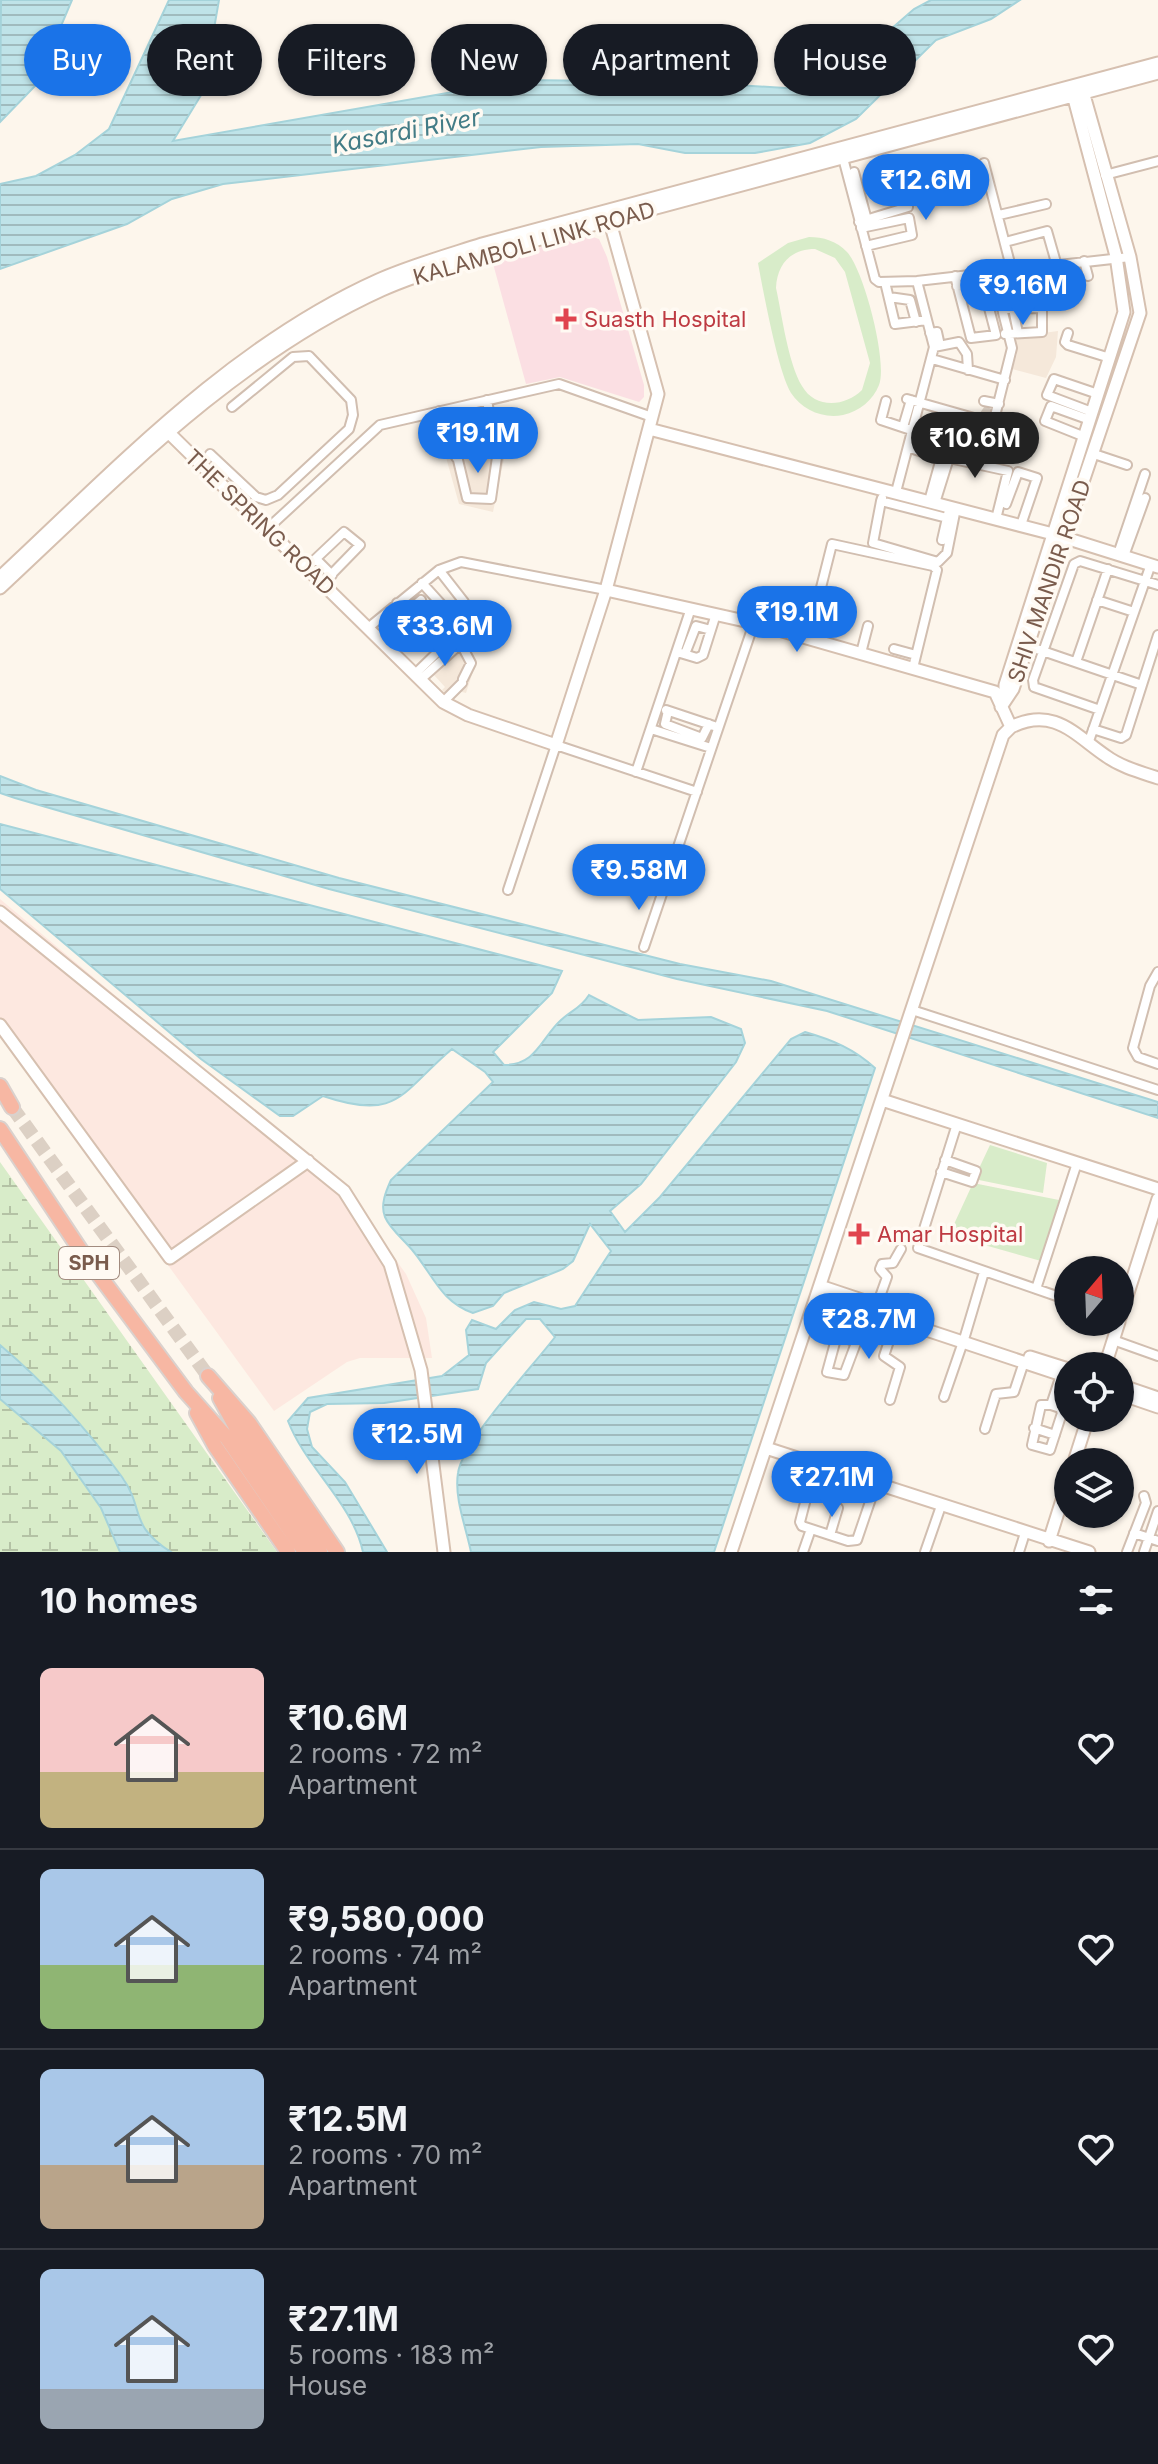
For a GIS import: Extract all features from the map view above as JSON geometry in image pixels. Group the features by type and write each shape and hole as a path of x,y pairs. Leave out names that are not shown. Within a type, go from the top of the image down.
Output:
{"highway":[{"path":"0,1086 12,1107 0,1093"},
{"name":"SPH","path":"0,1129 81,1251 186,1392 232,1434 320,1552"},
{"name":"SPH","path":"305,1552 232,1434 208,1376 249,1423 337,1552"},
{"path":"186,1392 215,1446 288,1552"}],"street":[{"name":"KALAMBOLI LINK ROAD","path":"608,216 843,158 1077,90 1158,63"},
{"name":"KALAMBOLI LINK ROAD","path":"0,577 165,429 255,366 368,296 485,254 608,216 1077,90 1158,73"},
{"name":"SHIV MANDIR ROAD","path":"1003,702 1013,689 1138,325 1140,300 1130,257 1101,176 1077,90"},
{"path":"843,158 855,189 875,279 885,282 917,281 1057,266 1116,256 1130,257"},
{"path":"1101,176 1158,161"},
{"path":"984,163 1012,271"},
{"path":"854,172 855,189"},
{"path":"864,224 908,207 901,176"},
{"name":"SHIV MANDIR ROAD","path":"1003,702 1005,685 1085,437 1085,414 1110,358 1125,306 1101,176"},
{"path":"999,215 1046,204"},
{"path":"508,890 606,590 658,394 656,378 608,216"},
{"path":"864,224 906,217 913,232 869,245"},
{"path":"1005,242 1047,231 1057,266"},
{"path":"1084,261 1088,276"},
{"path":"993,273 1002,309 1013,333"},
{"path":"955,276 971,338 1042,332 1042,308 1002,309"},
{"path":"917,281 932,341 932,359 910,446 887,494 872,540 875,545 888,549 943,561 952,513"},
{"path":"885,282 895,324 927,320"},
{"path":"957,286 983,285 996,335"},
{"path":"889,297 910,300 916,322"},
{"path":"903,427 909,399 946,416 970,413 994,420 992,402 1005,380 1011,356 1013,308"},
{"path":"1068,333 1065,342 1068,345 1110,358"},
{"path":"932,341 959,342 965,348 966,364"},
{"path":"210,454 256,497 266,500 278,495 349,429 353,407 317,362 302,356 293,357 232,407"},
{"path":"932,359 966,364 1005,380"},
{"path":"1085,414 1047,395 1054,379 1093,392"},
{"path":"266,530 373,428 559,384 652,417"},
{"path":"439,411 446,442 458,460 467,498 487,501 491,499 497,457 487,400"},
{"path":"886,401 881,420 914,431"},
{"path":"1085,414 1049,408 1046,423 1085,437"},
{"path":"1071,431 1085,414"},
{"path":"910,446 941,448 946,416"},
{"name":"KALAMBOLI LINK ROAD","path":"0,588 165,429"},
{"name":"THE SPRING ROAD","path":"165,429 266,530 312,563 368,628 443,702 468,715 556,745"},
{"path":"649,429 952,513 1021,525 1155,566 1134,612 1089,741"},
{"path":"910,446 941,458 932,502"},
{"path":"1094,454 1127,465"},
{"path":"932,502 949,458 1008,471 998,519"},
{"path":"998,519 1018,472 1037,480 1021,525"},
{"path":"1121,555 1145,474"},
{"path":"220,484 230,475"},
{"path":"887,494 932,502 952,513"},
{"path":"244,508 256,497"},
{"path":"1121,555 1145,498"},
{"path":"942,540 952,513"},
{"path":"312,563 344,532 360,545 328,579"},
{"path":"808,639 832,544 933,566 937,570 913,668"},
{"path":"1100,710 1034,687 1043,651 1074,564 1080,561 1158,585"},
{"path":"368,628 439,570 467,562 754,623 995,692 1003,702 1011,727"},
{"path":"1076,662 1108,569"},
{"path":"422,583 451,615 464,602 439,570"},
{"path":"397,603 407,612 422,601 413,590"},
{"path":"1097,600 1134,612"},
{"path":"636,772 651,729 663,709 691,608"},
{"path":"681,653 697,658 703,655 716,614"},
{"path":"644,947 711,748 714,726 754,623"},
{"path":"681,653 696,626 711,630"},
{"path":"861,653 868,626"},
{"path":"1093,729 1121,738 1126,735 1158,635"},
{"path":"419,676 451,639"},
{"path":"419,676 458,646 471,663 462,681 443,702"},
{"path":"1028,646 1142,685"},
{"path":"894,649 916,655"},
{"path":"663,709 714,726"},
{"path":"663,709 665,724 702,738 714,726"},
{"path":"731,1552 1003,735 1023,722 1051,722 1076,731 1120,764 1158,778"},
{"path":"651,729 711,748"},
{"path":"556,745 697,792"},
{"path":"0,912 344,1191 369,1226 390,1264 421,1370 444,1552"},
{"path":"1158,972 1150,986 1133,1048 1138,1057 1158,1064"},
{"path":"911,1012 1158,1090"},
{"path":"0,1025 170,1258 308,1161"},
{"path":"882,1100 1158,1191 1134,1270"},
{"path":"957,1124 949,1161 918,1248 1054,1295"},
{"path":"945,1173 972,1182 976,1171 949,1161"},
{"path":"1036,1289 1077,1163"},
{"path":"877,1305 887,1277 880,1269 882,1264 893,1263 901,1249"},
{"path":"944,1397 984,1272"},
{"path":"819,1290 877,1305 1024,1362 1054,1370"},
{"path":"819,1290 896,1320 1054,1369"},
{"path":"847,1338 858,1307"},
{"path":"890,1400 900,1367 884,1356 896,1320"},
{"path":"1109,1352 1114,1336"},
{"path":"837,1337 856,1343 842,1376 827,1372 830,1354 837,1337"},
{"path":"1113,1340 1158,1356"},
{"path":"830,1354 849,1361"},
{"path":"985,1429 996,1394 1014,1392 1024,1362"},
{"path":"1134,1390 1158,1398"},
{"path":"1051,1405 1054,1399"},
{"path":"1134,1399 1158,1407"},
{"path":"1041,1405 1062,1410 1052,1449 1031,1443 1034,1428 1041,1405"},
{"path":"1034,1428 1055,1435"},
{"path":"766,1448 1089,1552"},
{"path":"815,1464 800,1514 802,1526 811,1529 848,1541 857,1540 876,1484"},
{"path":"1127,1552 1145,1499 1158,1509 1156,1552"},
{"path":"925,1552 941,1506"},
{"path":"830,1535 838,1508"},
{"path":"1049,1541 1054,1525"},
{"path":"803,1552 811,1529"},
{"path":"1019,1552 1025,1533"},
{"path":"1134,1533 1155,1541"},
{"path":"844,1552 848,1541"},
{"path":"1144,1552 1155,1541"}],"shaded area":[{"name":"Suasth Hospital","path":"587,235 599,239 607,257 644,385 644,397 639,402 560,377 526,384 492,260"},
{"path":"1058,331 1056,357 1046,378 1012,369 1017,354 1014,337"},
{"path":"491,405 504,459 493,512 459,504 435,418"},
{"path":"460,638 476,662 466,693 458,691 452,701 434,675 429,678 423,671"},
{"path":"0,899 343,1186 406,1274 426,1318 432,1358 360,1358 347,1362 274,1411 0,1034"}],"green space":[{"path":"809,237 825,239 843,248 854,262 867,296 877,338 881,374 873,395 860,408 849,413 828,416 814,412 796,399 786,382 758,263 788,243","holes":["815,249 835,258 845,272 870,363 862,390 847,400 830,403 814,399 797,376 776,288 782,265 792,255"]},
{"path":"990,1145 1047,1163 1043,1193 974,1179"},
{"path":"0,1162 277,1552 171,1552 149,1539 125,1480 36,1378 0,1345"},
{"path":"973,1183 1059,1200 1041,1261 949,1235"},
{"path":"0,1399 61,1451 101,1508 120,1552 0,1552"}],"water":[{"path":"1,0 72,0 62,24 24,24 25,96 0,122"},
{"path":"169,0 219,0 215,24 158,24"},
{"path":"931,0 1020,0 991,19 936,40 916,60 916,24 897,24"},
{"name":"Kasardi River","path":"147,47 147,96 201,96 173,141 431,96 547,96 547,80 563,80 563,96 758,96 758,86 774,87 774,96 879,96 856,119 810,143 755,153 685,153 638,144 541,147 223,184 172,199 127,224 0,269 0,184 36,176 75,155 109,129 124,96 131,96 131,82"},
{"path":"0,776 36,790 339,878 680,964 771,981 1158,1102 1158,1118 827,1011 677,979 329,889 15,798 0,793"},
{"path":"0,824 562,971 552,993 493,1052 504,1065 515,1064 531,1056 554,1027 589,995 638,1020 711,1017 741,1029 745,1043 736,1062 641,1184 610,1211 625,1232 660,1197 791,1039 805,1032 825,1038 851,1050 875,1068 714,1552 471,1552 457,1483 462,1459 500,1404 555,1337 540,1319 526,1319 486,1363 478,1389 384,1403 327,1404 310,1412 307,1429 312,1447 345,1482 387,1552 363,1552 349,1517 306,1454 288,1421 308,1398 442,1376 469,1355 466,1330 472,1320 496,1329 515,1310 534,1302 561,1309 575,1306 611,1251 590,1224 573,1261 563,1269 504,1293 493,1306 473,1313 453,1302 390,1226 383,1203 391,1180 493,1082 485,1072 452,1049 409,1090 384,1104 368,1106 323,1096 293,1116 280,1116 201,1059 0,889"},
{"path":"0,1345 65,1407 94,1441 129,1488 148,1533 171,1552 120,1552 101,1508 61,1451 0,1399"}],"tunnel":[{"path":"984,414 992,403"},
{"path":"12,1107 208,1376"}],"place":[{"name":"Suasth Hospital","path":"566,319"},
{"name":"Amar Hospital","path":"859,1234"}]}
